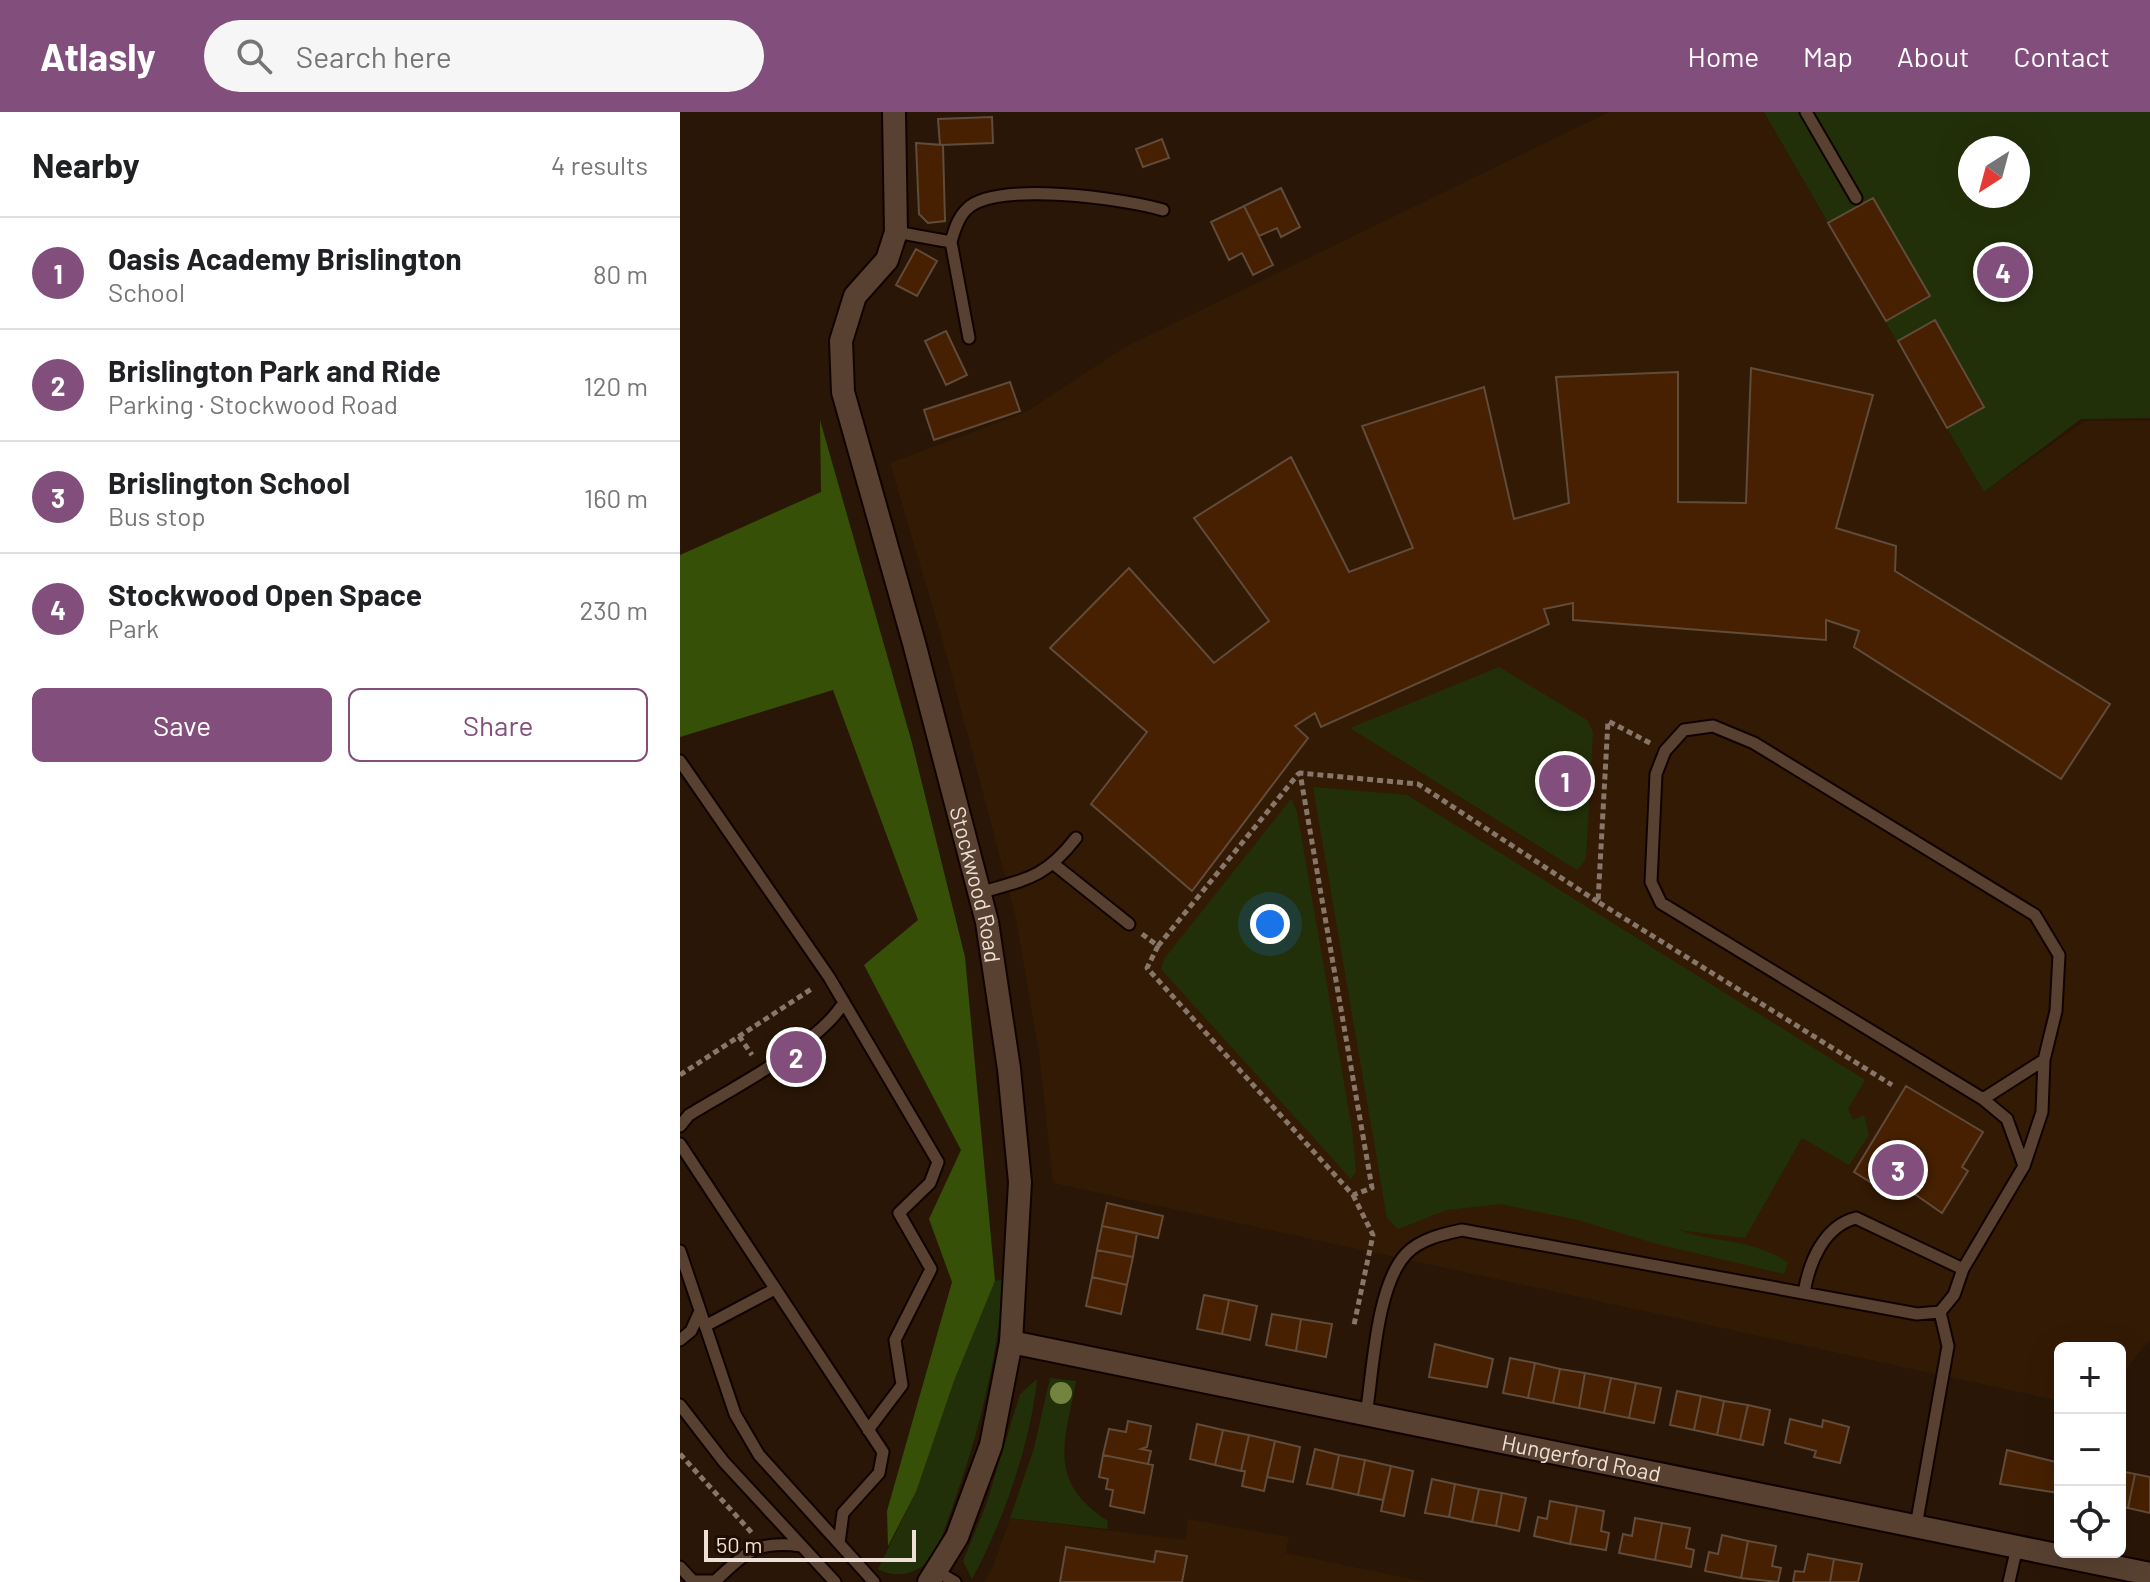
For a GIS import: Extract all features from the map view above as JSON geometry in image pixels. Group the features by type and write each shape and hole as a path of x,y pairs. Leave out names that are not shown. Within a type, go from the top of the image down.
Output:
{"street":[{"name":"Stockwood Road","path":"894,112 896,232 887,260 855,296 841,341 843,392 979,893 1009,1069 1020,1182 1011,1342 991,1445 957,1537 933,1579"},
{"name":"Hungerford Road","path":"1011,1342 2150,1574"}],"lane":[{"path":"1806,112 1856,198"},
{"path":"969,338 951,242 967,208 984,199 1087,195 1125,198 1163,210"},
{"path":"896,232 951,242"},
{"path":"1366,1416 1388,1282 1406,1253 1434,1236 1462,1230 1917,1314 1940,1312 1954,1295 1963,1269 2024,1166 2042,1112 2044,1060 2056,1011 2059,955 2035,915 1754,743 1713,726 1684,730 1665,751 1656,774 1651,882 1661,903 1983,1099 2007,1119 2024,1166"},
{"path":"680,761 829,977 938,1162 930,1183 899,1213 931,1269 895,1340 902,1385 868,1430"},
{"path":"979,893 1034,877 1055,865 1076,838"},
{"path":"1055,865 1129,924"},
{"path":"680,1126 689,1115 799,1045 836,1017 844,1002"},
{"path":"1983,1099 2044,1060"},
{"path":"680,1144 883,1452 879,1473 843,1513 839,1543"},
{"path":"1804,1293 1817,1251 1839,1222 1856,1218 1963,1269"},
{"path":"680,1251 735,1414 759,1455 878,1581"},
{"path":"705,1326 775,1289"},
{"path":"680,1340 691,1331 700,1311"},
{"path":"1916,1526 1948,1346 1940,1312"},
{"path":"680,1405 724,1462 835,1582"},
{"path":"680,1567 693,1581 708,1581 743,1556 770,1542 801,1546"},
{"path":"2009,1582 2017,1547"}],"path":[{"path":"1300,773 1418,784 1598,902"},
{"path":"1300,773 1158,946 1147,968 1353,1195 1373,1235 1354,1325"},
{"path":"1300,773 1372,1188 1353,1195"},
{"path":"1129,924 1158,946"},
{"path":"680,1075 829,977"},
{"path":"680,1454 764,1545"}],"shaded area":[{"path":"1609,112 1764,112 1984,492 2085,421 2150,421 2150,1340 2126,1369 2126,1342 2054,1342 2054,1400 1053,1183 1039,1052 1015,914 945,649 890,463 1026,412 1125,347"},
{"path":"1010,1518 1185,1540 1188,1519 1289,1537 1286,1553 1426,1582 984,1582 993,1567"}],"green space":[{"path":"1764,112 2150,112 2150,418 2081,419 1984,492"},
{"path":"820,420 912,743 965,957 995,1281 954,1381 916,1492 888,1546 887,1511 952,1282 929,1219 961,1150 864,965 918,920 833,690 680,737 680,555 821,492"},
{"path":"1499,667 1587,720 1593,732 1586,859 1577,870 1350,728"},
{"path":"1313,787 1407,795 1865,1080 1848,1109 1853,1120 1864,1115 1869,1135 1849,1165 1802,1138 1745,1238 1678,1230 1759,1248 1788,1262 1784,1274 1657,1244 1578,1220 1500,1204 1447,1210 1398,1229 1387,1218"},
{"path":"1291,799 1297,812 1352,1129 1356,1172 1351,1179 1161,969 1164,959"},
{"path":"1004,1279 997,1339 985,1396 970,1454 940,1540 934,1554 919,1569 901,1574 884,1572 878,1569 916,1492 954,1381 995,1281"},
{"path":"1050,1378 1076,1381 1065,1442 1068,1475 1075,1491 1088,1506 1108,1521 1107,1529 1010,1518 1034,1448"},
{"path":"1037,1379 1029,1429 1014,1482 972,1579 963,1561 986,1505 1020,1394"}],"building":[{"path":"992,117 993,143 940,145 938,119"},
{"path":"1162,139 1169,158 1143,167 1136,149"},
{"path":"916,143 943,145 945,221 928,223 919,214"},
{"path":"1281,188 1300,227 1281,237 1277,228 1259,236 1244,206"},
{"path":"1873,198 1930,296 1886,321 1828,223"},
{"path":"1244,206 1273,265 1253,275 1242,253 1229,260 1211,222"},
{"path":"916,249 937,261 917,296 896,285"},
{"path":"1935,320 1984,407 1947,428 1898,341"},
{"path":"946,331 967,375 946,385 925,341"},
{"path":"1751,368 1873,395 1836,528 1896,546 1895,571 2110,704 2061,779 1854,647 1859,631 1826,620 1826,640 1573,620 1573,603 1544,609 1549,624 1321,727 1315,713 1295,726 1308,738 1192,891 1091,804 1147,732 1050,648 1129,568 1214,663 1269,621 1194,518 1291,457 1349,572 1413,548 1362,426 1484,387 1514,519 1569,503 1556,377 1678,372 1678,502 1746,503"},
{"path":"1010,382 1020,411 934,440 924,410"},
{"path":"1906,1086 1983,1132 1962,1167 1968,1171 1942,1213 1903,1186 1896,1198 1854,1172"},
{"path":"1107,1203 1163,1216 1158,1238 1102,1226"},
{"path":"1102,1226 1137,1233 1133,1257 1097,1250"},
{"path":"1097,1250 1133,1257 1127,1285 1092,1277"},
{"path":"1092,1277 1127,1285 1121,1314 1086,1306"},
{"path":"1204,1295 1229,1300 1222,1334 1197,1329"},
{"path":"1229,1300 1257,1306 1250,1340 1222,1334"},
{"path":"1272,1314 1301,1319 1296,1351 1266,1345"},
{"path":"1301,1319 1332,1324 1326,1357 1296,1351"},
{"path":"1435,1344 1493,1359 1487,1387 1429,1377"},
{"path":"1510,1358 1535,1363 1528,1398 1503,1393"},
{"path":"1535,1363 1560,1369 1553,1403 1528,1398"},
{"path":"1560,1369 1585,1373 1579,1408 1553,1403"},
{"path":"1585,1373 1611,1378 1604,1413 1579,1408"},
{"path":"1611,1378 1636,1383 1629,1418 1604,1413"},
{"path":"1636,1383 1661,1388 1654,1423 1629,1418"},
{"path":"1677,1391 1701,1396 1694,1430 1670,1425"},
{"path":"1701,1396 1724,1401 1717,1435 1694,1430"},
{"path":"1724,1401 1748,1405 1740,1440 1717,1435"},
{"path":"1748,1405 1770,1410 1763,1445 1740,1440"},
{"path":"1790,1419 1822,1427 1823,1420 1849,1427 1840,1463 1814,1457 1816,1451 1785,1443"},
{"path":"1128,1421 1151,1426 1147,1447 1141,1449 1151,1451 1148,1464 1103,1455 1109,1429 1126,1432"},
{"path":"1197,1424 1223,1430 1215,1465 1190,1459"},
{"path":"1223,1430 1249,1435 1241,1471 1215,1465"},
{"path":"1249,1435 1275,1441 1264,1491 1242,1486 1245,1471 1241,1471"},
{"path":"1275,1441 1300,1447 1293,1482 1267,1477"},
{"path":"1315,1449 1339,1455 1332,1489 1307,1484"},
{"path":"2007,1450 2054,1462 2054,1492 2000,1484"},
{"path":"1103,1455 1153,1465 1144,1513 1110,1506 1113,1490 1106,1489 1108,1479 1099,1477"},
{"path":"1339,1455 1365,1460 1358,1495 1332,1489"},
{"path":"1365,1460 1391,1466 1383,1500 1358,1495"},
{"path":"1391,1466 1413,1471 1404,1516 1381,1511"},
{"path":"2126,1472 2135,1474 2126,1508"},
{"path":"2135,1474 2150,1477 2150,1513 2128,1508"},
{"path":"1432,1479 1455,1484 1449,1517 1425,1513"},
{"path":"1455,1484 1479,1489 1472,1522 1449,1517"},
{"path":"1479,1489 1502,1493 1496,1526 1472,1522"},
{"path":"1502,1493 1526,1498 1519,1531 1496,1526"},
{"path":"1550,1501 1577,1506 1570,1544 1534,1536 1538,1517 1547,1519"},
{"path":"1577,1506 1604,1511 1601,1531 1609,1533 1606,1550 1570,1544"},
{"path":"1635,1518 1662,1523 1655,1560 1619,1553 1623,1534 1632,1536"},
{"path":"1662,1523 1690,1528 1686,1548 1694,1550 1691,1567 1655,1560"},
{"path":"1722,1535 1748,1541 1741,1578 1705,1571 1709,1552 1718,1554"},
{"path":"1748,1541 1776,1546 1772,1566 1781,1568 1778,1582 1741,1578"},
{"path":"1066,1547 1154,1562 1156,1551 1187,1556 1182,1582 1060,1582"},
{"path":"1808,1554 1834,1559 1830,1582 1793,1582 1795,1571 1804,1572"},
{"path":"1834,1559 1862,1564 1858,1582 1830,1582"}],"place":[{"name":"Stockwood Open Space","path":"2003,272"},
{"name":"Oasis Academy Brislington","path":"1565,781"},
{"name":"Brislington Park and Ride","path":"796,1057"},
{"name":"Brislington School","path":"1898,1170"}]}
